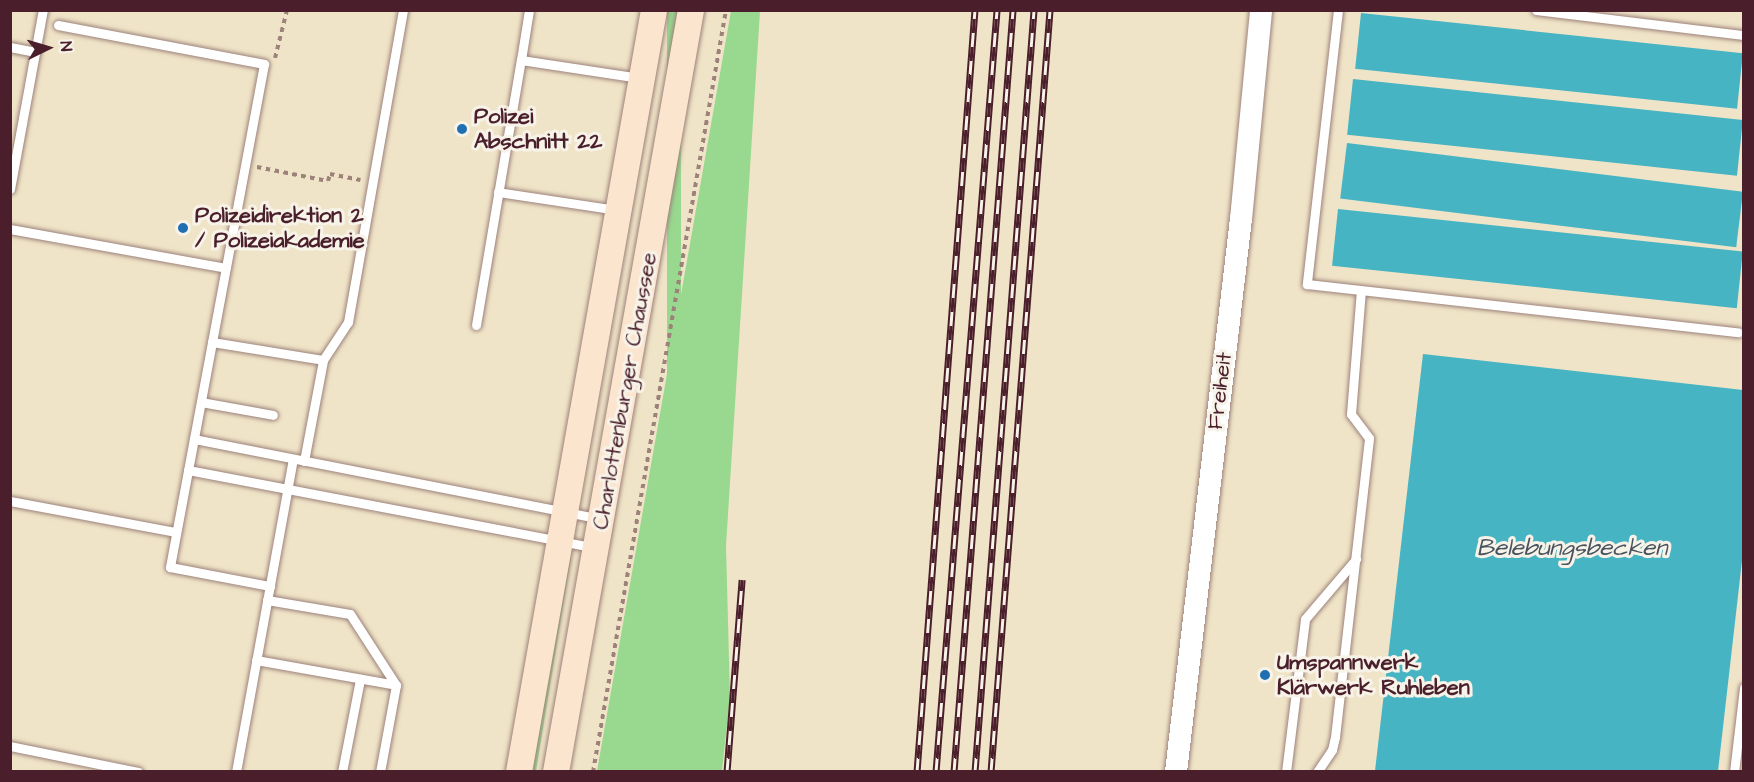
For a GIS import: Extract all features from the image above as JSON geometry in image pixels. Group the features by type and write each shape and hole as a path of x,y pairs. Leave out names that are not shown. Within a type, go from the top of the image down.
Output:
{"main road":[{"name":"Charlottenburger Chaussee","path":"519,771 654,10"},
{"name":"Charlottenburger Chaussee","path":"556,771 691,10"}],"street":[{"name":"Freiheit","path":"1176,771 1240,219 1261,10"}],"lane":[{"path":"10,189 43,10"},
{"path":"304,461 323,360 348,322 402,10"},
{"path":"476,325 529,10"},
{"path":"1338,10 1307,284 1737,332"},
{"path":"1536,10 1743,35"},
{"path":"58,25 264,64 170,567 270,586"},
{"path":"10,47 36,52"},
{"path":"521,60 642,79"},
{"path":"498,192 619,210"},
{"path":"10,229 226,267"},
{"path":"1317,771 1332,750 1335,737 1369,438 1351,414 1361,290"},
{"path":"212,342 323,360"},
{"path":"201,402 273,414"},
{"path":"194,439 602,520"},
{"path":"236,771 293,459"},
{"path":"188,471 597,548"},
{"path":"10,501 176,532"},
{"path":"1286,771 1305,619 1356,559"},
{"path":"267,600 350,614 396,685 380,771"},
{"path":"256,660 396,685"},
{"path":"342,771 360,679"},
{"path":"1734,771 1743,688"},
{"path":"10,746 138,771"}],"path":[{"path":"264,64 278,56 287,10"},
{"path":"593,771 726,10"},
{"path":"245,165 328,181 330,174 372,182"}],"green space":[{"path":"667,11 681,11 681,488 667,488"},
{"path":"731,11 760,11 726,546 730,697 722,771 597,771"},
{"path":"570,558 536,771 532,771"}],"water":[{"path":"1361,13 1743,53 1737,109 1355,69"},
{"path":"1353,79 1743,120 1737,176 1347,135"},
{"path":"1347,143 1743,192 1736,247 1340,199"},
{"path":"1338,209 1743,252 1737,308 1332,266"},
{"name":"Belebungsbecken","path":"1423,354 1743,390 1743,552 1718,771 1375,771"}],"railway":[{"path":"917,772 975,10"},
{"path":"936,772 997,10"},
{"path":"954,772 1013,10"},
{"path":"975,772 1034,10"},
{"path":"991,772 1050,10"},
{"path":"727,772 742,580"}],"place":[{"name":"Polizei Abschnitt 22","path":"462,129"},
{"name":"Polizeidirektion 2 / Polizeiakademie","path":"183,228"},
{"name":"Umspannwerk Klärwerk Ruhleben","path":"1265,675"}]}
